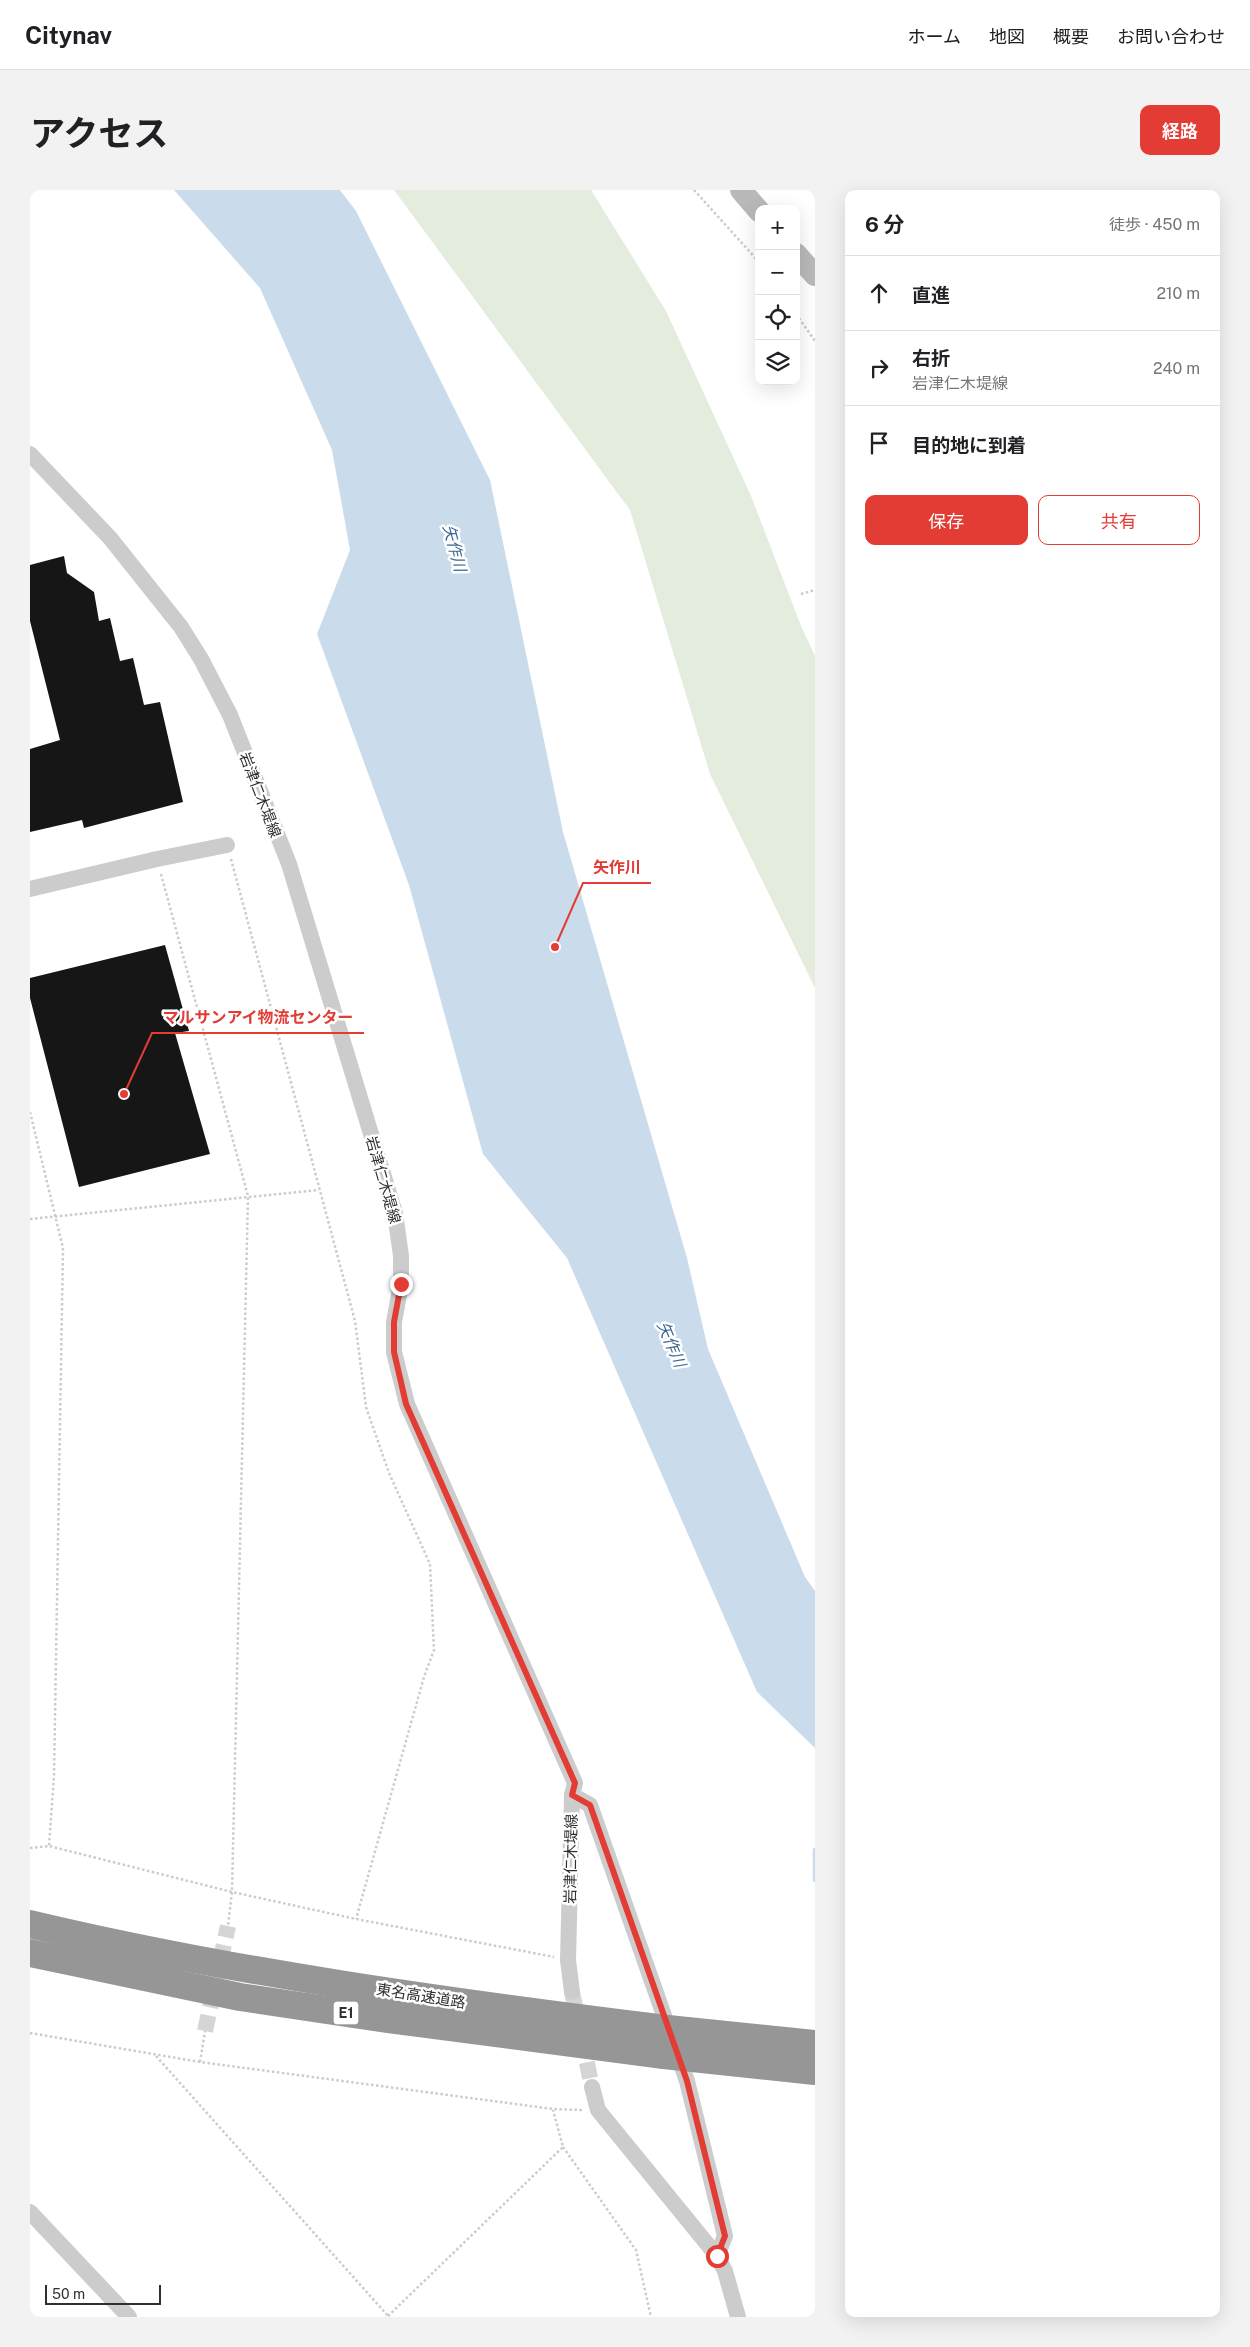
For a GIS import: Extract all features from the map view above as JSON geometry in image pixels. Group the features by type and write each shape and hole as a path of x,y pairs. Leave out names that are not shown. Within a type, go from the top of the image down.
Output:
{"highway":[{"name":"東名高速道路","path":"30,1924 111,1943 245,1968 531,2012 658,2028 815,2044"},
{"name":"東名高速道路","path":"30,1953 240,1996 415,2023 664,2055 815,2071"}],"street":[{"path":"741,190 755,206"},
{"path":"800,258 815,275"},
{"name":"岩津仁木堤線","path":"30,454 110,538 181,627 202,659 230,715 288,864 395,1213 402,1256 401,1284 394,1322 394,1352 406,1404 575,1783 572,1795 568,1960 572,1992"},
{"path":"30,888 227,845"},
{"path":"572,1795 590,1805 687,2081 725,2236 717,2256"},
{"path":"592,2087 598,2110 717,2256 725,2271 738,2317"},
{"path":"30,2212 129,2317"}],"path":[{"path":"694,190 755,258"},
{"path":"800,320 815,342"},
{"path":"801,594 815,590"},
{"path":"227,845 355,1321 366,1407 389,1473 430,1564 434,1650 424,1677 356,1919"},
{"path":"156,859 248,1196 232,1892 228,1926"},
{"path":"30,1112 63,1248 54,1766 49,1846"},
{"path":"30,1220 319,1190"},
{"path":"30,1848 49,1846 232,1892 356,1919 568,1960"},
{"path":"200,2062 205,2031"},
{"path":"30,2033 200,2062 552,2109 598,2110"},
{"path":"155,2055 388,2317 563,2147"},
{"path":"552,2109 563,2147 636,2250 652,2317"}],"green space":[{"path":"394,190 591,190 666,311 751,496 801,626 815,656 815,988 710,774 630,510"}],"water":[{"path":"174,190 340,190 356,211 490,480 563,832 687,1258 708,1349 805,1577 815,1591 815,1748 757,1692 567,1258 483,1154 409,885 317,634 350,550 332,450 260,288"}],"building":[{"path":"64,556 67,573 94,592 99,621 110,618 120,661 133,658 144,705 160,702 183,802 84,828 82,820 30,832 30,749 60,740 30,621 30,565"},
{"path":"165,945 189,1031 175,1033 210,1154 79,1187 30,998 30,978"}],"waterway":[{"path":"815,1850 815,1880"}],"tunnel":[{"path":"205,2031 228,1926"},
{"path":"572,1992 592,2087"}],"place":[{"name":"矢作川","path":"555,947"},
{"name":"マルサンアイ物流センター","path":"124,1094"}],"route":[{"path":"401,1284 394,1322 394,1352 406,1404 575,1783 572,1795 590,1805 687,2081 725,2236 717,2256"}]}
